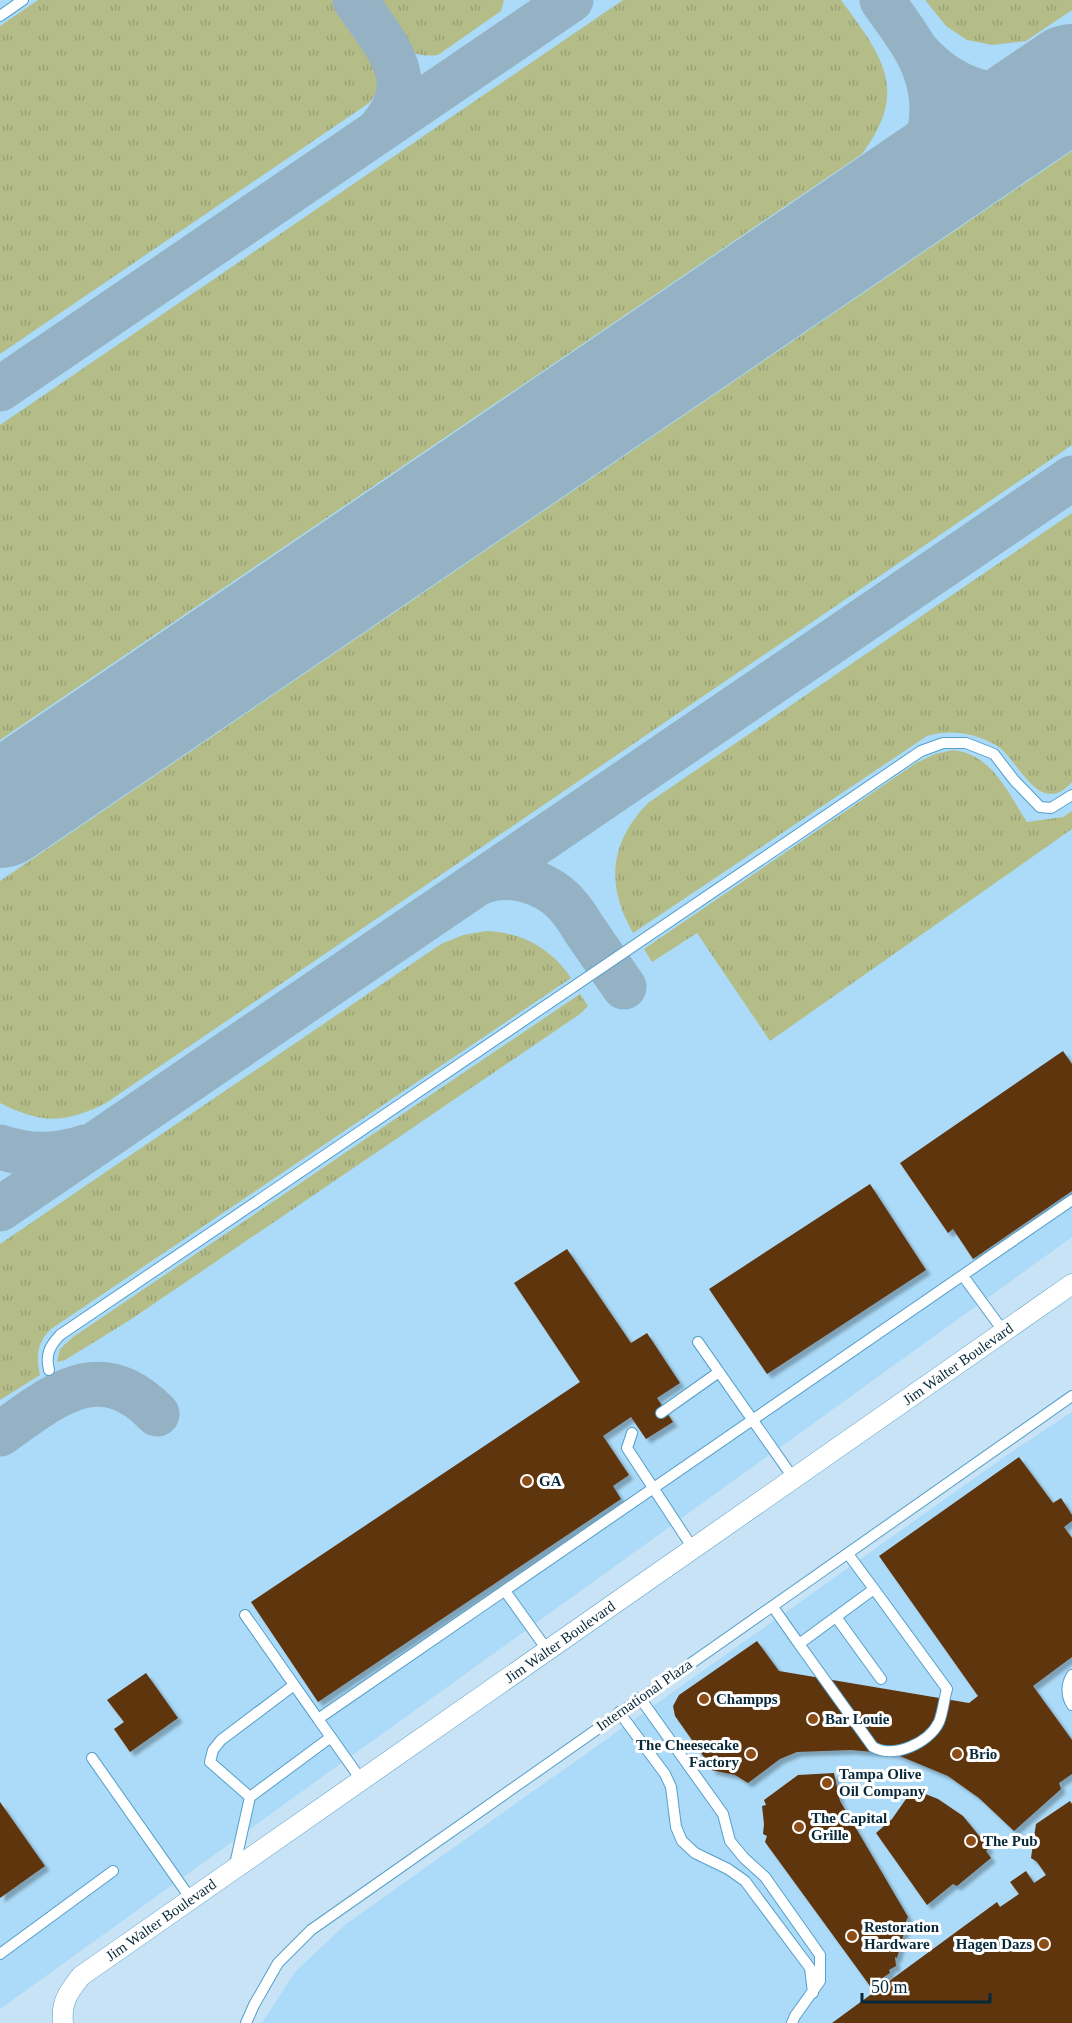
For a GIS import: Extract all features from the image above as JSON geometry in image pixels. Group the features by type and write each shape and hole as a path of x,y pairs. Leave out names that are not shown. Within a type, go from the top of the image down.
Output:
{"street":[{"name":"Jim Walter Boulevard","path":"63,2017 66,1995 81,1976 1072,1284"}],"lane":[{"path":"0,16 23,0"},
{"path":"49,1370 48,1352 51,1344 60,1335 921,751 943,743 966,743 994,754 1014,780 1040,807 1051,808 1072,795"},
{"path":"318,1719 1072,1200"},
{"path":"963,1276 1004,1332"},
{"path":"698,1342 794,1479"},
{"path":"660,1413 719,1372"},
{"name":"International Plaza","path":"246,2023 278,1963 311,1930 1072,1396"},
{"path":"632,1433 627,1448 694,1550"},
{"path":"773,1606 873,1747 890,1751 901,1749 929,1735 939,1722 947,1689 848,1554"},
{"path":"799,1644 874,1589"},
{"path":"505,1591 548,1651"},
{"path":"245,1615 362,1781"},
{"path":"836,1617 881,1679"},
{"path":"1072,1675 1067,1691 1072,1705"},
{"path":"250,1797 210,1762 213,1750 221,1740 294,1684"},
{"path":"640,1698 723,1814 730,1841 744,1858 765,1877 820,1955 820,1981 792,2023"},
{"path":"619,1712 665,1774 671,1787 676,1827 682,1841 695,1853 728,1869 745,1881 810,1968 813,1993"},
{"path":"234,1869 250,1797 331,1737"},
{"path":"92,1758 191,1899"},
{"path":"0,1954 113,1871"}],"shaded area":[{"path":"0,0 1072,0 1072,1237 0,2009"},
{"path":"1072,1412 1072,2023 262,2023 295,1972 346,1924 1010,1453"}],"green space":[{"path":"38,0 341,0 376,53 380,61 382,76 380,85 369,103 0,354 0,26"},
{"path":"367,0 504,0 501,11 438,55 428,56 414,53 400,46"},
{"path":"623,0 841,0 868,39 885,74 887,92 885,111 877,131 862,154 0,740 0,425"},
{"path":"925,0 1072,0 1072,10 1026,41 992,45 967,40 946,26"},
{"path":"1072,151 1072,445 106,1103 78,1115 53,1119 28,1115 0,1103 0,881"},
{"path":"1072,513 1072,782 1060,792 1049,794 1029,782 1003,751 986,740 953,733 927,736 633,933 618,898 616,865 625,834 648,803"},
{"path":"953,750 967,753 989,767 1006,788 1027,822 1063,817 1072,811 1072,829 770,1041 697,933 652,962 644,949 916,763 935,754"},
{"path":"486,931 523,938 545,950 571,978 51,1329 40,1344 38,1361 40,1375 0,1400 0,1244 441,944 463,935"},
{"path":"580,994 588,1006 580,1014 130,1320 65,1360 57,1362 60,1349 73,1337"}],"building":[{"path":"1063,1051 1072,1064 1072,1191 973,1259 953,1229 948,1233 900,1163"},
{"path":"870,1184 926,1270 767,1374 709,1289"},
{"name":"GA","path":"567,1249 631,1343 647,1333 680,1383 657,1398 673,1422 646,1439 631,1417 603,1436 629,1475 613,1486 621,1499 318,1702 251,1602 580,1382 514,1283"},
{"path":"1019,1457 1053,1503 1061,1498 1072,1515 1072,1521 1064,1527 1072,1538 1072,1657 1033,1686 1072,1740 1072,1774 1059,1783 1061,1789 1014,1831 979,1798 948,1776 895,1754 851,1750 797,1752 780,1759 748,1783 735,1775 711,1770 675,1716 673,1706 679,1695 757,1641 779,1671 969,1703 978,1696 879,1556"},
{"path":"146,1673 178,1718 130,1752 114,1729 124,1722 107,1700"},
{"path":"834,1773 840,1801 908,1917 903,1928 905,1929 897,1958 895,1957 896,1966 889,1970 890,1973 870,1986 765,1842 767,1836 763,1834 762,1806 766,1805 764,1800 798,1775"},
{"path":"913,1789 938,1799 963,1816 989,1848 986,1851 991,1858 957,1886 953,1884 927,1905 876,1833 892,1819"},
{"path":"1070,1801 1072,1804 1072,2023 832,2023 997,1902 1000,1907 1019,1894 1010,1882 1026,1871 1034,1883 1046,1875 1037,1862 1031,1858 1036,1824"},
{"path":"0,1802 45,1866 0,1898"}],"taxiway":[{"path":"355,0 388,49 399,80 398,96 391,114 377,132"},
{"path":"0,389 571,0"},
{"path":"754,293 886,203 900,190 919,164 932,118 929,86 917,52 882,0"},
{"path":"916,50 950,79 989,94 1009,96 1030,93 1051,87 1072,76"},
{"path":"0,1209 1072,478"},
{"path":"0,816 54,779"},
{"path":"475,885 496,878 518,878 549,890 572,911 624,987"},
{"path":"0,1147 32,1154 64,1153 85,1147"},
{"path":"0,1434 58,1396 77,1388 96,1384 115,1387 136,1396 157,1414"}],"runway":[{"path":"0,811 1072,81"}],"place":[{"name":"GA","path":"527,1481"},
{"name":"Champps","path":"704,1699"},
{"name":"Bar Louie","path":"813,1719"},
{"name":"The Cheesecake Factory","path":"751,1754"},
{"name":"Brio","path":"957,1754"},
{"name":"Tampa Olive Oil Company","path":"827,1783"},
{"name":"The Capital Grille","path":"799,1827"},
{"name":"The Pub","path":"971,1841"},
{"name":"Restoration Hardware","path":"852,1936"},
{"name":"Hagen Dazs","path":"1044,1944"}]}
